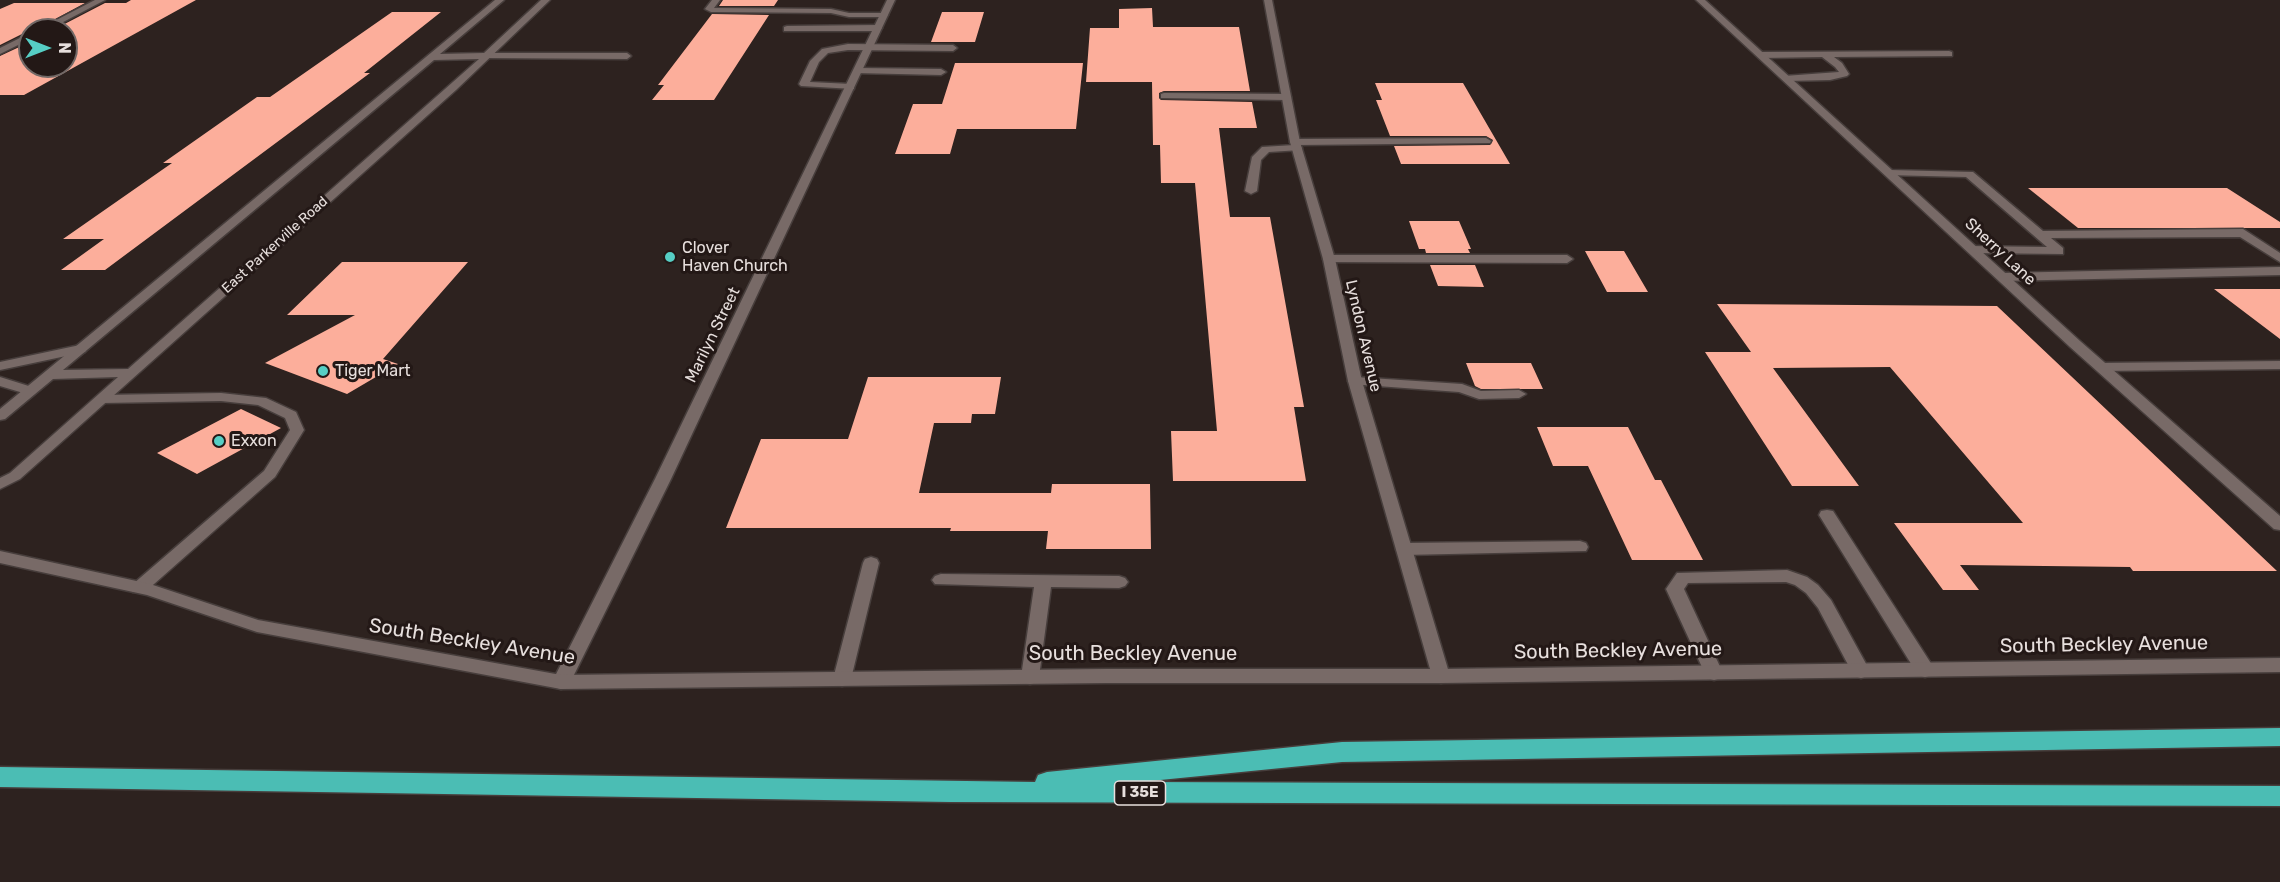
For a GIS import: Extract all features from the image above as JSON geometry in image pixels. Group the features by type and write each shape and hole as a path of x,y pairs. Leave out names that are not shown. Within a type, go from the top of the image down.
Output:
{"highway":[{"path":"950,792 1342,752 2280,737"},
{"name":"I 35E","path":"0,777 950,792 2280,796"}],"street":[{"path":"65,18 101,0"},
{"path":"0,416 500,0"},
{"name":"East Parkerville Road","path":"0,484 15,476 102,399 487,56 546,0"},
{"path":"716,0 709,9 831,11 849,15 884,15"},
{"name":"Marilyn Street","path":"561,682 663,479 891,0"},
{"name":"Lyndon Avenue","path":"1268,0 1296,145 1329,259 1355,381 1441,676"},
{"name":"Sherry Lane","path":"1700,0 2101,367 2280,525"},
{"path":"787,29 878,28"},
{"path":"0,51 18,42"},
{"path":"851,87 804,84 815,62 825,51 848,47 953,48"},
{"path":"1762,55 1949,54"},
{"path":"433,57 627,56"},
{"path":"1787,78 1830,77 1844,74 1839,65 1826,56"},
{"path":"858,71 941,72"},
{"path":"1164,96 1286,97"},
{"path":"1251,191 1256,159 1266,149 1296,145 1486,141"},
{"path":"1890,173 1969,174 2059,251 1972,249"},
{"path":"2041,235 2243,233 2280,258"},
{"path":"1329,259 1567,259"},
{"path":"2002,277 2280,271"},
{"path":"0,366 80,349"},
{"path":"2101,367 2280,365"},
{"path":"49,375 130,374"},
{"path":"0,381 30,391"},
{"path":"1355,381 1462,388 1479,395 1519,394"},
{"path":"102,399 221,398 261,401 291,415 297,430 270,474 140,588"},
{"path":"1827,515 1925,670"},
{"path":"1404,549 1580,547"},
{"name":"South Beckley Avenue","path":"0,557 140,588 257,626 561,682 1030,677 1441,676 2280,665"},
{"path":"842,679 871,563"},
{"path":"1714,672 1675,589 1683,578 1787,576 1801,581 1812,589 1825,604 1861,671"},
{"path":"941,580 1119,582"},
{"path":"1030,677 1043,582"}],"building":[{"path":"131,0 196,0 78,65 78,18 76,18 105,3 126,3"},
{"path":"723,0 778,0 774,6 719,6"},
{"path":"14,3 85,3 57,18 18,18 18,36 0,45 0,9"},
{"path":"1152,8 1153,27 1239,27 1250,91 1164,91 1159,93 1159,98 1161,100 1252,102 1257,128 1219,128 1230,217 1270,217 1304,407 1294,407 1306,481 1173,481 1171,431 1217,431 1195,183 1161,183 1160,145 1153,145 1152,82 1086,82 1090,28 1119,28 1119,9"},
{"path":"392,12 441,12 364,73 370,73 105,270 61,270 104,239 63,239 172,163 163,163 257,97 270,97"},
{"path":"942,12 984,12 975,42 931,42"},
{"path":"712,14 769,15 714,100 652,100 664,85 658,85"},
{"path":"18,48 18,78 55,78 24,95 0,95 0,56"},
{"path":"955,63 1083,63 1076,129 957,129 950,154 895,154 913,104 942,104"},
{"path":"1375,83 1463,83 1510,164 1401,164 1394,146 1490,145 1493,140 1486,136 1390,136 1376,100 1382,100"},
{"path":"2028,188 2227,188 2280,222 2280,228 2078,228"},
{"path":"1409,221 1459,221 1471,249 1468,249 1470,253 1426,253 1425,249 1419,249"},
{"path":"1585,251 1624,251 1648,292 1607,292"},
{"path":"342,262 468,262 383,359 398,364 347,394 265,363 355,315 287,315"},
{"path":"1430,265 1475,265 1484,287 1438,286"},
{"path":"2214,289 2280,289 2280,339"},
{"path":"1717,304 1997,306 2277,571 2133,571 2130,567 1960,565 1979,590 1943,590 1894,523 2023,523 1890,367 1773,368 1859,486 1792,486 1705,352 1751,352"},
{"path":"1466,363 1531,363 1543,389 1481,389 1475,386"},
{"path":"868,377 1001,377 995,414 972,414 971,423 934,423 919,493 1051,493 1052,484 1150,484 1151,549 1046,549 1048,531 950,531 951,528 726,528 761,439 848,439"},
{"name":"Exxon","path":"241,409 281,428 197,474 157,453"},
{"path":"1537,427 1628,427 1655,480 1661,480 1703,560 1632,560 1588,466 1553,466"}],"place":[{"name":"Clover Haven Church","path":"670,257"},
{"name":"Tiger Mart","path":"323,371"},
{"name":"Exxon","path":"219,441"}]}
